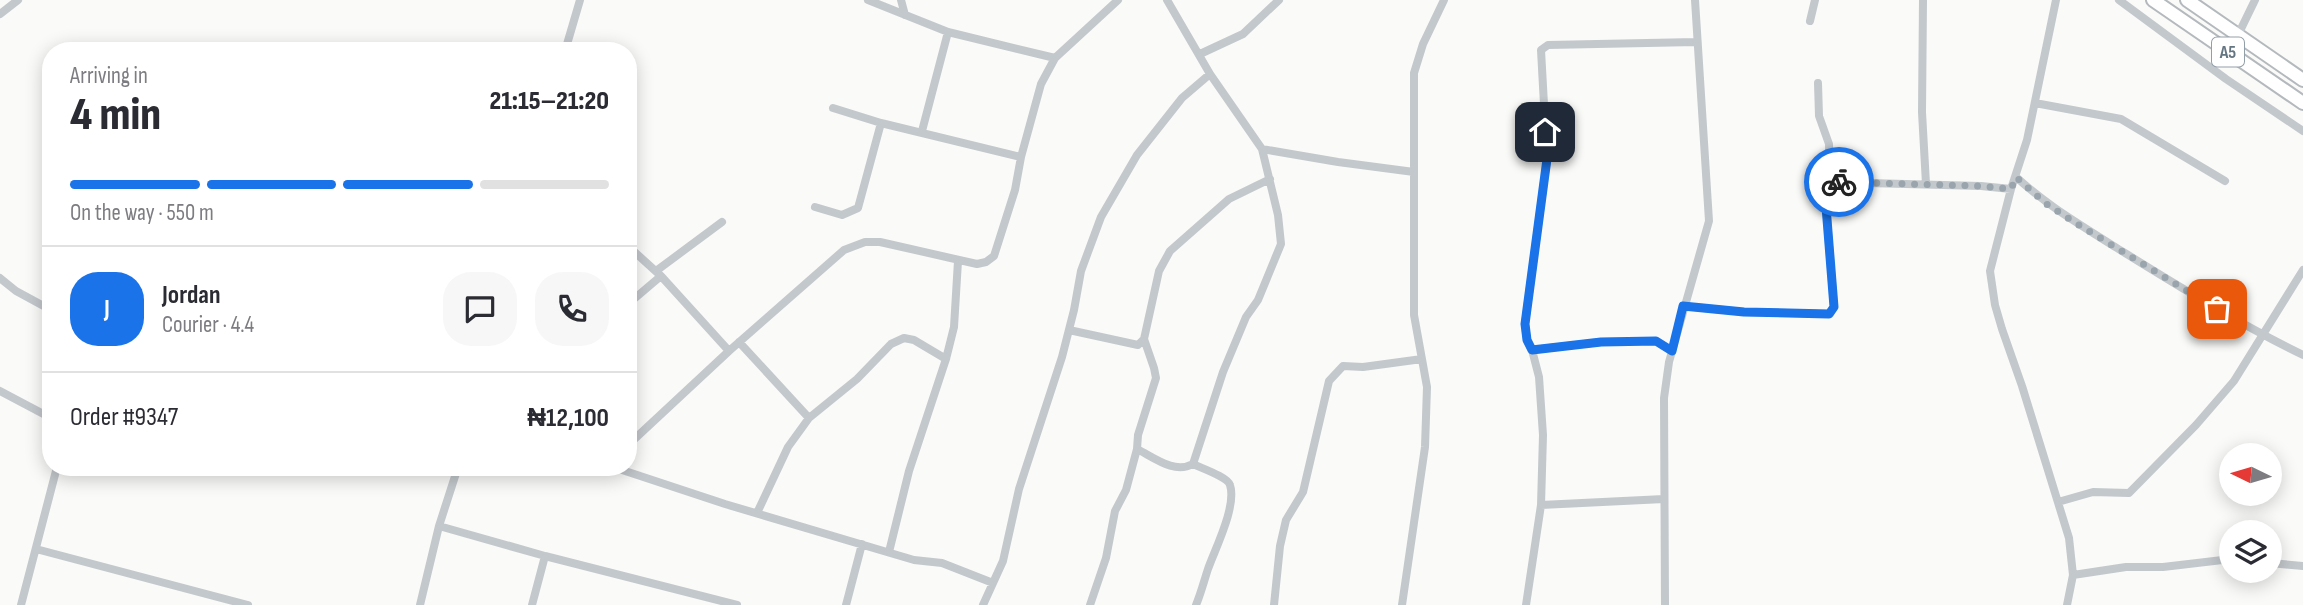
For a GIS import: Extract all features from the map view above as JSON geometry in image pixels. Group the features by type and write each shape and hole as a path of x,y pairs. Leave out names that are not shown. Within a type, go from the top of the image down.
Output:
{"highway":[{"name":"A5","path":"2153,0 2303,103"},
{"name":"A5","path":"2187,0 2303,80"}],"street":[{"path":"0,13 18,0"},
{"path":"568,42 580,0"},
{"path":"868,0 948,32 1055,58"},
{"path":"901,0 905,15"},
{"path":"637,437 832,258 856,244 892,244 977,264 994,256 1015,190 1021,156 1041,84 1055,58 1118,0"},
{"path":"1137,449 1172,468 1186,468 1193,464 1223,372 1247,317 1258,300 1281,244 1278,215 1262,149 1210,74 1167,0"},
{"path":"1200,54 1242,34 1279,0"},
{"path":"1402,605 1425,447 1427,387 1414,315 1414,74 1423,44 1444,0"},
{"path":"1665,605 1664,398 1683,306 1709,220 1695,0"},
{"path":"1810,21 1815,0"},
{"path":"1923,0 1922,112 1926,184"},
{"path":"2056,0 2035,103 1990,271 2002,329 2069,538 2073,575 2067,605"},
{"path":"2119,0 2226,79 2303,131"},
{"path":"2238,35 2255,0"},
{"path":"922,131 948,32"},
{"path":"1526,605 1541,505 1543,435 1539,377 1527,340 1525,324 1547,159 1541,50 1548,45 1696,42"},
{"path":"983,605 1003,561 1019,489 1069,330 1081,271 1101,217 1137,155 1182,98 1210,74"},
{"path":"1683,306 1744,312 1829,314 1834,307 1825,194 1830,182 1829,144 1819,116 1818,83"},
{"path":"2035,103 2121,119 2225,181"},
{"path":"834,108 881,123 1021,156"},
{"path":"815,207 842,215 858,208 881,123"},
{"path":"1262,149 1338,163 1414,172"},
{"path":"2016,177 2045,203 2171,283 2303,355"},
{"path":"1090,605 1106,558 1115,511 1126,490 1138,435 1156,377 1144,340 1159,271 1170,251 1228,199 1270,179"},
{"path":"1830,182 2011,189"},
{"path":"637,295 658,273 722,222"},
{"path":"637,254 658,273 729,351"},
{"path":"890,552 909,471 954,327 958,261"},
{"path":"2058,502 2093,492 2129,494 2180,443 2226,390 2303,270"},
{"path":"0,278 16,291 42,305"},
{"path":"1069,330 1130,345 1139,345 1144,340"},
{"path":"757,513 788,447 809,418 857,379 897,339 914,340 946,359"},
{"path":"1532,350 1601,342 1656,341 1672,351"},
{"path":"739,342 809,418"},
{"path":"1274,605 1280,546 1286,520 1303,492 1329,381 1343,366 1363,367 1422,359"},
{"path":"0,391 42,413"},
{"path":"1193,464 1227,480 1230,486 1220,543 1196,605"},
{"path":"637,475 914,560 942,563 993,583"},
{"path":"21,605 55,476"},
{"path":"420,605 439,526 455,476"},
{"path":"1541,505 1664,499"},
{"path":"439,526 731,604"},
{"path":"846,605 862,544"},
{"path":"36,550 247,605"},
{"path":"531,605 545,556"},
{"path":"2073,575 2219,560"},
{"path":"2282,564 2303,566"}],"way so far":[{"path":"1839,182 2011,189 2016,177 2045,203 2217,309"}],"route":[{"path":"1545,132 1547,159 1525,324 1527,340 1532,350 1601,342 1656,341 1672,351 1683,306 1744,312 1829,314 1834,307 1825,194 1830,182 1839,182"}]}
